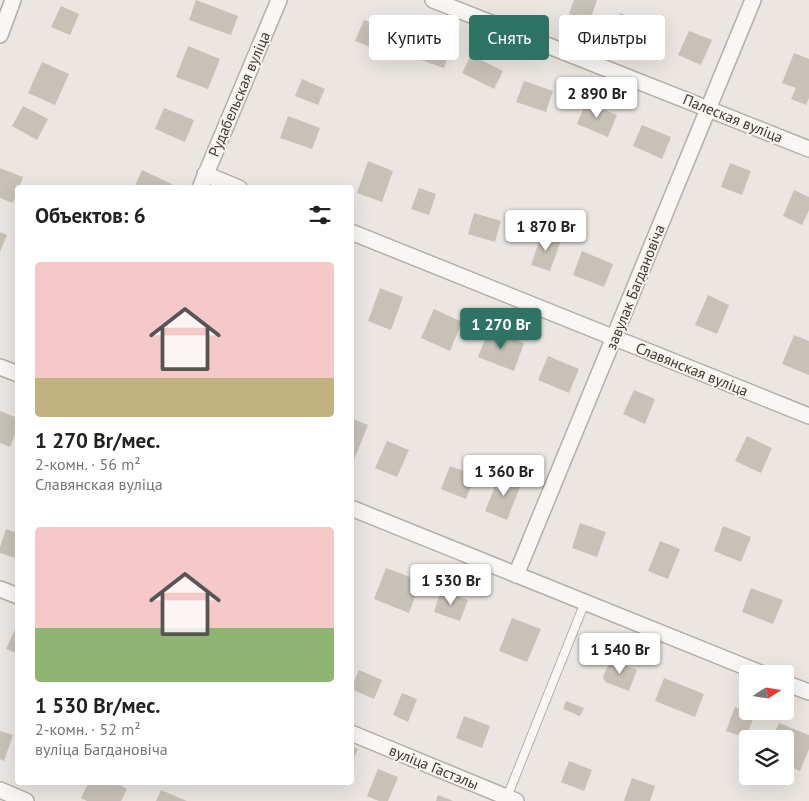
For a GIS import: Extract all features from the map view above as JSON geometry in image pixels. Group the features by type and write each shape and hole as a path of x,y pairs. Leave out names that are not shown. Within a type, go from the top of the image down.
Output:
{"street":[{"path":"0,35 13,0"},
{"name":"Рудабельская вуліца","path":"203,181 279,0"},
{"name":"Палеская вуліца","path":"433,0 809,149"},
{"name":"завулак Багдановіча","path":"516,575 753,0"},
{"path":"203,181 224,185"},
{"name":"Славянская вуліца","path":"354,233 809,416"},
{"path":"0,367 15,373"},
{"path":"354,509 740,665"},
{"path":"0,589 15,595"},
{"path":"794,686 809,692"},
{"name":"вуліца Гастэлы","path":"354,734 511,799"},
{"path":"0,790 26,801"}],"lane":[{"path":"511,799 585,602"}],"building":[{"path":"196,0 238,16 231,35 189,20"},
{"path":"574,0 597,0 592,15 569,14"},
{"path":"61,6 79,14 70,35 51,27"},
{"path":"364,20 369,22 369,46 355,41"},
{"path":"689,31 712,40 701,65 678,55"},
{"path":"188,46 220,59 208,89 176,77"},
{"path":"794,53 809,59 809,98 806,105 791,99 796,88 782,83"},
{"path":"469,59 481,60 503,71 494,89 462,73"},
{"path":"421,60 447,60 444,68"},
{"path":"42,62 69,74 55,105 28,93"},
{"path":"302,79 325,89 318,105 295,96"},
{"path":"524,81 553,91 546,112 516,102"},
{"path":"586,102 617,115 608,137 577,124"},
{"path":"23,106 48,119 37,140 12,126"},
{"path":"164,108 194,120 185,142 155,129"},
{"path":"288,116 320,128 312,149 280,138"},
{"path":"642,125 671,137 662,159 633,146"},
{"path":"368,161 393,171 382,202 357,193"},
{"path":"730,163 751,171 742,195 721,187"},
{"path":"0,168 23,177 20,185 15,185 13,203 0,198"},
{"path":"142,170 174,185 135,185"},
{"path":"419,188 436,194 429,215 411,209"},
{"path":"794,190 809,197 809,210 802,225 783,216"},
{"path":"474,213 501,221 495,242 468,234"},
{"path":"0,232 7,235 0,252"},
{"path":"542,233 561,240 550,271 531,265"},
{"path":"582,251 613,264 604,287 573,275"},
{"path":"380,288 403,297 391,330 368,321"},
{"path":"708,295 729,305 717,334 695,325"},
{"path":"434,309 462,322 450,351 421,338"},
{"path":"489,329 524,343 514,371 478,357"},
{"path":"794,335 809,341 809,375 782,364"},
{"path":"548,356 579,369 569,393 538,380"},
{"path":"634,390 655,399 645,424 623,414"},
{"path":"0,411 15,417 15,434 10,447 0,443"},
{"path":"354,419 368,425 354,460"},
{"path":"747,436 772,448 761,473 735,461"},
{"path":"387,441 409,450 397,477 375,468"},
{"path":"450,466 475,475 466,499 441,489"},
{"path":"500,474 522,482 507,520 485,511"},
{"path":"580,523 606,532 597,557 572,548"},
{"path":"723,526 751,537 741,562 714,551"},
{"path":"6,529 15,532 15,558 0,553"},
{"path":"660,541 680,549 668,579 648,571"},
{"path":"386,568 421,581 409,613 374,599"},
{"path":"751,588 783,600 773,624 742,612"},
{"path":"441,590 468,600 460,621 434,612"},
{"path":"512,618 541,629 527,662 499,651"},
{"path":"15,630 15,653 6,649"},
{"path":"614,661 637,670 629,691 605,682 603,677 609,663"},
{"path":"359,670 382,680 374,699 354,690 354,682"},
{"path":"664,678 704,694 695,717 655,701"},
{"path":"402,693 417,699 408,722 393,715"},
{"path":"566,701 584,708 580,716 563,709"},
{"path":"735,707 739,708 739,720 753,720 749,730 739,730 739,736 726,731"},
{"path":"464,716 490,726 482,748 456,738"},
{"path":"779,723 809,735 809,749 800,771 794,768 794,730 776,730"},
{"path":"0,731 13,735 4,761 0,759"},
{"path":"354,747 358,749 354,758"},
{"path":"569,761 592,770 584,791 561,782"},
{"path":"378,769 398,777 388,801 379,801 367,796"},
{"path":"632,778 655,786 650,801 624,801"},
{"path":"88,785 120,785 127,789 121,801 87,801 81,798"},
{"path":"161,790 187,801 156,801"},
{"path":"438,795 453,801 436,801"}]}
